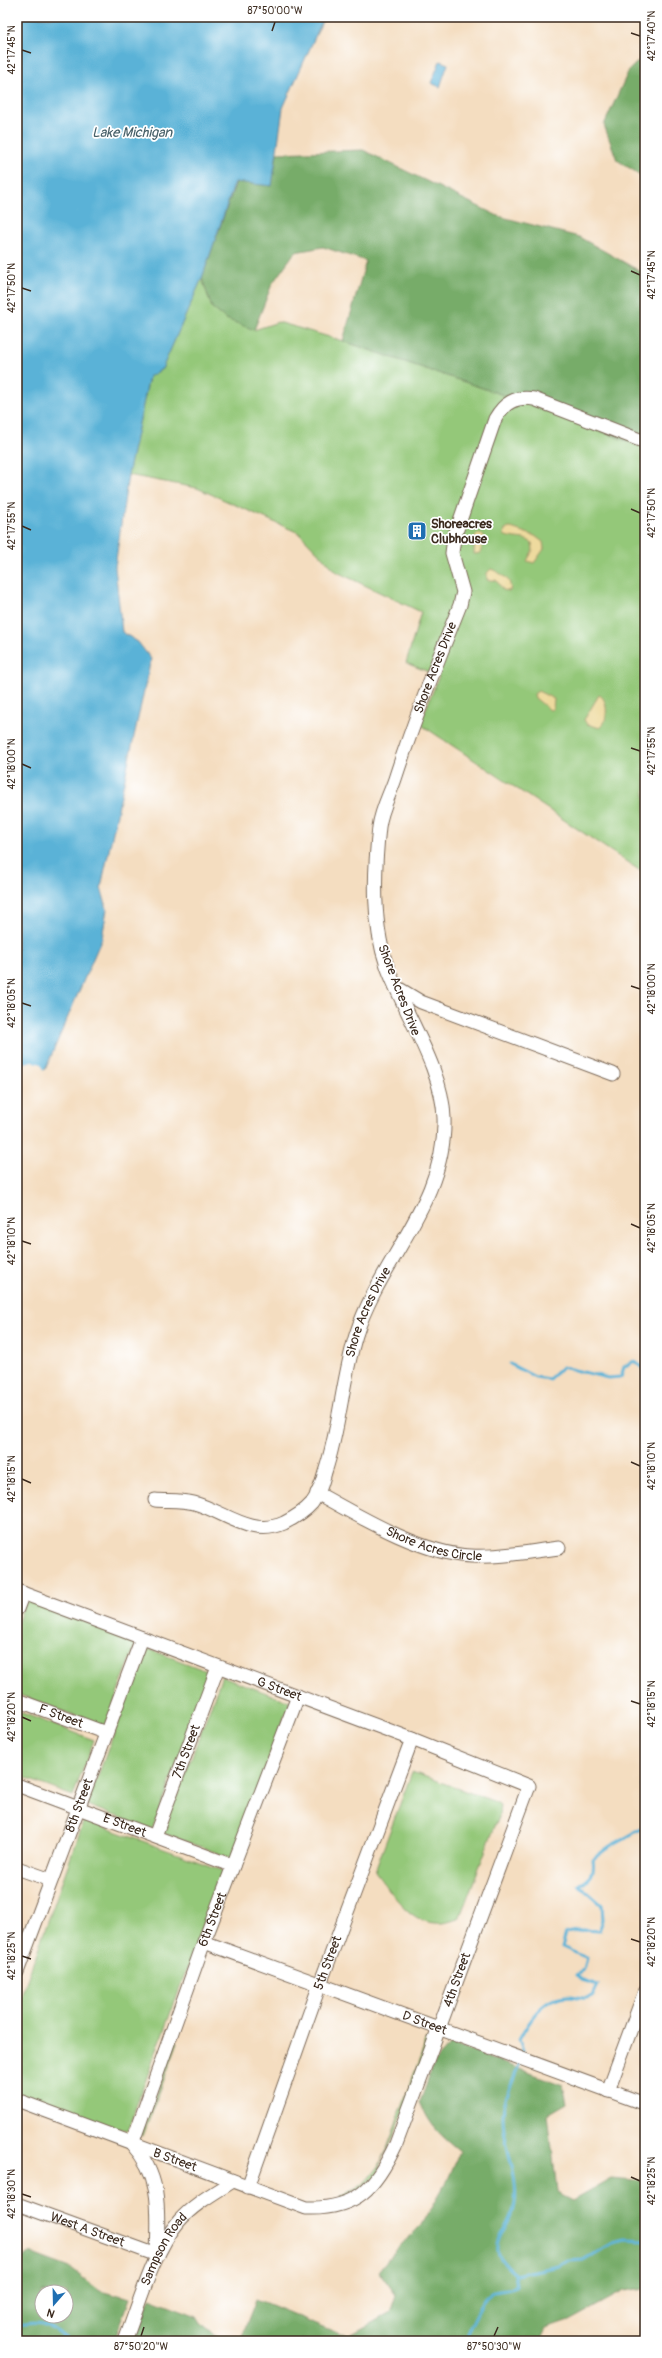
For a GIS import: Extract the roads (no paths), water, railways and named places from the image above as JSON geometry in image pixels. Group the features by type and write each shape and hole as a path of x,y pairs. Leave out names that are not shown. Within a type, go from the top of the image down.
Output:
{"street":[{"name":"Shore Acres Drive","path":"155,1500 190,1502 203,1506 233,1521 264,1527 281,1524 296,1516 312,1504 331,1454 354,1341 361,1318 424,1202 441,1155 444,1136 444,1118 439,1088 396,987 378,934 376,880 379,825 402,755 460,604 463,592 452,553 454,538 495,419 506,404 524,397 534,399 645,442"},
{"path":"396,987 421,1002 613,1074"},
{"name":"Shore Acres Circle","path":"317,1493 382,1527 450,1554 472,1556 559,1548"},
{"path":"17,1610 20,1592"},
{"name":"G Street","path":"20,1592 298,1696 529,1786 525,1798"},
{"name":"8th Street","path":"17,1972 142,1638"},
{"name":"7th Street","path":"156,1836 218,1666"},
{"name":"6th Street","path":"132,2144 204,1942 298,1696"},
{"name":"F Street","path":"17,1700 106,1733"},
{"name":"5th Street","path":"248,2187 320,1984 412,1740"},
{"name":"E Street","path":"17,1785 233,1866"},
{"name":"4th Street","path":"335,2206 352,2200 364,2192 383,2171 396,2144 525,1798"},
{"path":"17,1868 51,1880"},
{"name":"D Street","path":"204,1942 645,2104"},
{"path":"608,2091 645,1991"},
{"name":"B Street","path":"17,2100 306,2208 335,2206"},
{"path":"132,2144 148,2165 155,2183 158,2212 157,2255"},
{"name":"Sampson Road","path":"125,2341 157,2255 168,2237 189,2211 233,2181"},
{"name":"West A Street","path":"17,2204 157,2255"}],"water":[{"name":"Lake Michigan","path":"17,17 324,17 283,108 272,186 235,182 202,278 162,369 149,377 128,475 115,567 122,632 138,642 151,659 101,887 107,909 102,938 45,1070 26,1064 17,1074"},
{"path":"440,61 448,64 440,87 431,83"}],"waterway":[{"path":"510,1364 535,1377 549,1379 562,1367 608,1378 621,1377 624,1367 634,1361 645,1370"},
{"path":"645,1774 643,1786 645,1790"},
{"path":"521,2056 523,2050 519,2039 538,2010 552,2000 560,1997 573,1996 587,1998 593,1996 598,1985 582,1980 576,1975 584,1969 587,1958 562,1947 566,1933 582,1930 599,1931 603,1920 602,1905 579,1885 592,1875 593,1859 610,1846 645,1827"},
{"path":"465,2341 476,2315 489,2295 492,2292 516,2286 514,2273 504,2263 499,2254 498,2246 515,2204 515,2182 505,2138 503,2116 507,2095 520,2061"},
{"path":"515,2275 558,2266 567,2261 583,2260 612,2243 625,2240 645,2241"},
{"path":"17,2325 40,2323 50,2327 69,2341"}],"place":[{"name":"Shoreacres Clubhouse","path":"417,531"}]}
